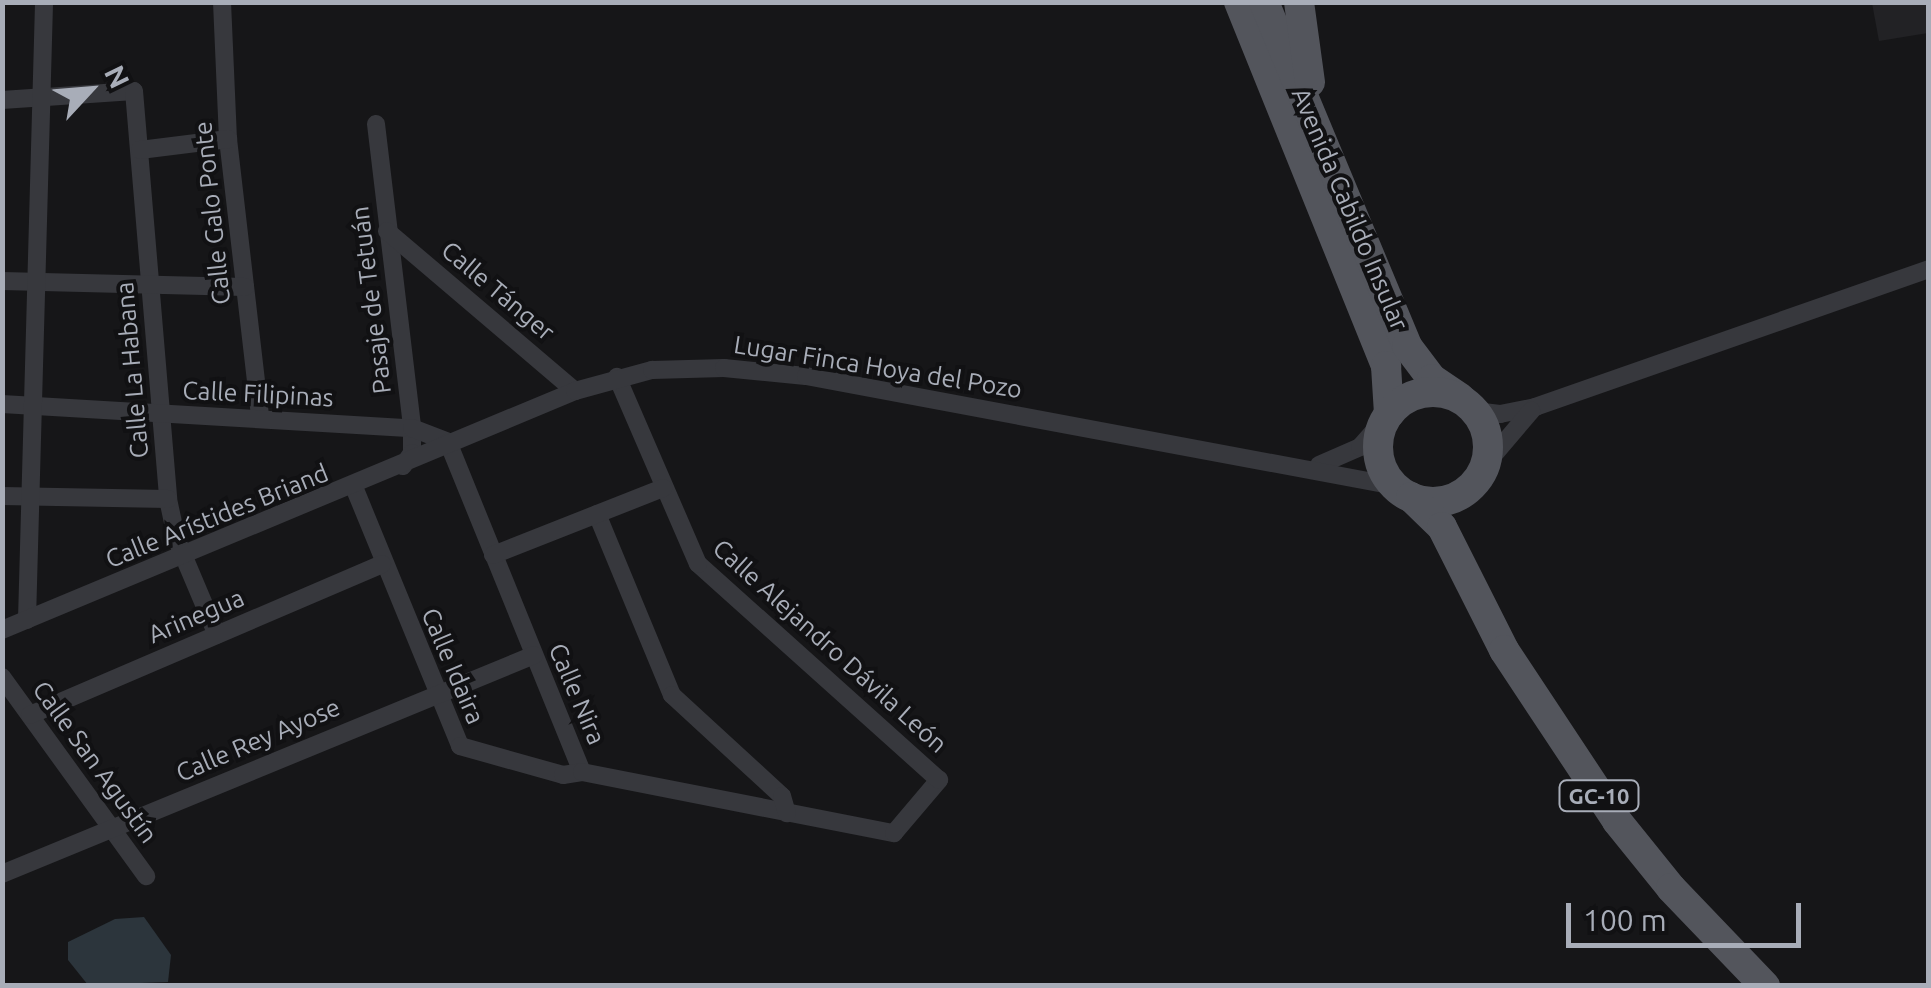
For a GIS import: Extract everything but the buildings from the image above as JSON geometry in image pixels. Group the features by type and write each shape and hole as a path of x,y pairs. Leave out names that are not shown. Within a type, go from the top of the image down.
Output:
{"main road":[{"path":"1298,2 1320,139"},
{"name":"Avenida Cabildo Insular","path":"1245,5 1320,139 1407,346 1432,378 1467,404"},
{"name":"Avenida Cabildo Insular","path":"1245,5 1386,366 1389,414"},
{"path":"1389,414 1414,395 1467,404 1487,436 1486,464 1464,493 1429,502 1403,492"},
{"name":"GC-10","path":"1389,414 1380,459 1403,492 1442,527 1552,728 1670,888 1765,986"},
{"name":"GC-10","path":"1464,493 1459,532 1468,580"}],"street":[{"path":"28,620 44,2"},
{"name":"Calle Galo Ponte","path":"222,2 228,139 260,417"},
{"name":"Calle La Habana","path":"40,96 134,92 168,499 184,555 217,635"},
{"path":"2,100 40,96"},
{"name":"Pasaje de Tetuán","path":"376,124 412,428 412,453 403,466"},
{"path":"140,150 228,139"},
{"name":"Calle Tánger","path":"388,231 575,391"},
{"path":"1467,404 1500,414 1536,407 1928,269"},
{"path":"2,281 245,286"},
{"name":"Lugar Finca Hoya del Pozo","path":"448,442 617,378 724,368 806,376 1308,467 1403,492"},
{"name":"Calle Alejandro Dávila León","path":"617,378 698,564 932,770 940,786"},
{"name":"Calle Filipinas","path":"2,404 412,428 448,442"},
{"path":"1486,464 1505,434 1536,407"},
{"path":"1308,467 1341,460 1389,414"},
{"name":"Calle Arístides Briand","path":"2,630 354,487 448,442"},
{"name":"Calle Nira","path":"448,442 582,772 894,833 940,786"},
{"name":"Calle Idaira","path":"354,487 382,564 460,746 563,776 582,772"},
{"path":"493,555 662,488"},
{"path":"2,496 168,499"},
{"path":"597,514 672,696 782,796 787,813"},
{"name":"Arinegua","path":"30,714 382,564"},
{"name":"Calle Rey Ayose","path":"2,874 436,692 534,656"},
{"name":"Calle San Agustín","path":"2,677 146,876"}],"shaded area":[{"path":"1872,3 1928,3 1928,33 1879,41"},
{"path":"144,917 171,955 168,982 88,985 68,960 68,942 115,919"}]}
